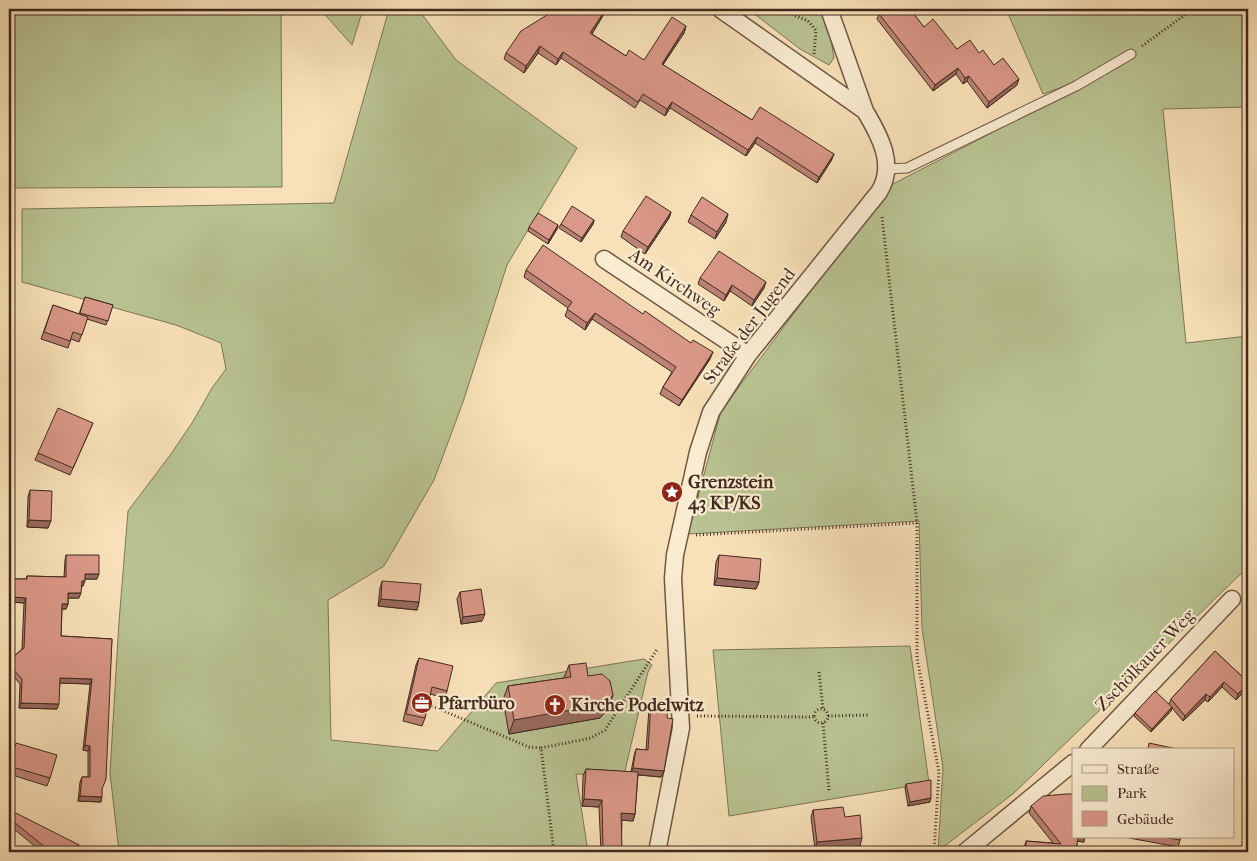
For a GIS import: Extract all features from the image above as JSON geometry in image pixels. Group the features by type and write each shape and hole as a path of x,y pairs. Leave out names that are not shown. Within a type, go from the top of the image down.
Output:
{"street":[{"path":"720,9 864,111"},
{"path":"828,9 864,111 875,128 888,170"},
{"name":"Straße der Jugend","path":"657,852 676,761 682,716 673,578 675,555 705,428 711,412 748,355 879,192 885,183 888,170"},
{"name":"Am Kirchweg","path":"604,259 748,355"},
{"name":"Zschölkauer Weg","path":"1090,748 1232,599"},
{"path":"964,852 1072,764"}],"lane":[{"path":"888,170 907,168 1076,86 1131,54"}],"path":[{"path":"778,9 808,21 816,30 813,75"},
{"path":"1131,54 1193,9"},
{"path":"879,192 918,523 918,658 939,772 934,852"},
{"path":"680,536 918,523"},
{"path":"432,706 529,747 541,748 591,738 605,730 660,646"},
{"path":"819,672 823,709 828,716"},
{"path":"813,717 816,710 823,709"},
{"path":"828,716 870,715"},
{"path":"682,716 813,717 818,723 823,723"},
{"path":"828,716 823,723 829,791"},
{"path":"541,748 554,852"}],"green space":[{"path":"9,9 281,9 282,187 9,188"},
{"path":"320,9 363,9 352,45"},
{"path":"389,9 418,9 456,60 577,148 507,265 463,402 434,480 384,566 328,600 331,740 438,751 496,683 644,659 652,665 648,672 624,775 576,774 588,852 119,852 110,773 128,511 171,454 226,369 221,343 176,325 22,282 22,209 334,203"},
{"path":"748,9 820,9 830,34 834,58 829,65 800,49"},
{"path":"1006,9 1248,9 1248,107 1163,109 1186,343 1248,336 1248,567 1014,793 938,851 943,768 922,628 919,521 688,534 721,411 889,186 1121,66 1043,94"},
{"path":"910,646 929,783 729,816 713,650"}],"building":[{"path":"554,9 606,9 590,33 626,56 629,50 644,60 672,17 686,26 662,64 752,120 760,107 834,154 819,177 757,137 748,150 672,102 667,109 643,94 638,102 563,52 558,59 540,46 526,66 506,53 521,31"},
{"path":"886,9 910,9 924,27 933,19 957,49 970,40 979,53 983,50 994,65 1003,58 1019,79 989,102 969,76 965,78 958,68 935,85 879,14"},
{"path":"646,196 671,212 648,247 623,231"},
{"path":"702,197 728,214 717,232 691,215"},
{"path":"572,206 594,220 582,238 561,224"},
{"path":"538,213 558,225 549,240 529,227"},
{"path":"543,245 643,314 645,311 691,343 693,340 713,352 682,400 663,387 676,367 595,313 587,323 567,309 572,302 526,270"},
{"path":"719,251 766,282 754,300 732,285 726,295 700,278"},
{"path":"85,297 113,305 108,321 80,313"},
{"path":"53,305 88,317 82,335 73,332 70,341 44,332"},
{"path":"58,408 93,423 73,468 38,453"},
{"path":"30,490 52,491 51,521 29,520"},
{"path":"66,555 99,555 99,574 85,574 81,593 68,593 68,604 62,604 61,636 112,639 106,779 102,789 102,797 80,796 82,777 90,777 90,746 85,745 92,679 60,678 59,704 21,703 22,679 12,668 13,657 24,648 26,598 13,597 14,579 27,579 27,576 66,577"},
{"path":"719,555 761,559 759,582 717,578"},
{"path":"382,581 421,584 419,602 381,599"},
{"path":"481,589 485,614 463,617 460,592"},
{"path":"1215,651 1248,683 1238,694 1224,682 1210,697 1206,694 1185,716 1171,699"},
{"path":"419,658 453,666 447,691 432,687 425,718 406,714"},
{"path":"586,663 588,676 602,674 610,681 613,695 605,704 514,720 508,686 571,677 569,665"},
{"path":"1155,691 1172,707 1152,729 1135,713"},
{"path":"651,703 668,704 667,718 673,719 664,771 633,768 636,749 648,750"},
{"path":"16,743 57,755 50,778 9,766"},
{"path":"1149,743 1173,748 1148,748"},
{"path":"586,769 638,772 635,814 621,813 622,849 603,849 602,800 584,799"},
{"path":"931,780 931,798 910,802 906,784"},
{"path":"1072,794 1072,838 1078,838 1076,852 1026,852 1026,841 1061,844 1031,806 1043,796"},
{"path":"843,807 845,817 860,815 862,838 817,842 813,810"},
{"path":"12,811 79,845 74,852 51,852 9,818"},
{"path":"1248,818 1248,852 1242,852"},
{"path":"882,847 882,852 852,852 852,848"}],"place":[{"name":"Grenzstein 43 KP/KS","path":"672,492"},
{"name":"Pfarrbüro","path":"422,703"},
{"name":"Kirche Podelwitz","path":"555,705"}]}
